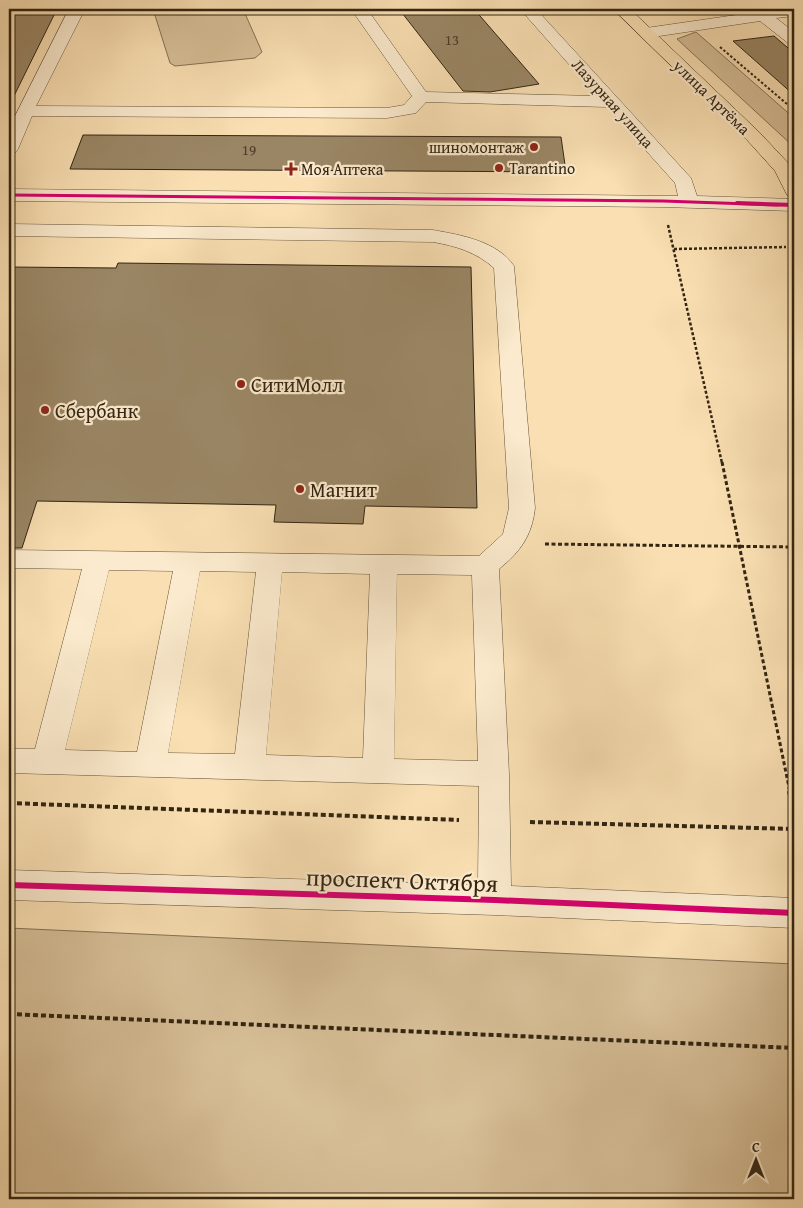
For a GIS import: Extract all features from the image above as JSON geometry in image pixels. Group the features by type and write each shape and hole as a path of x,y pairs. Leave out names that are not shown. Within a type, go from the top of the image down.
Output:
{"main road":[{"name":"улица Артёма","path":"621,9 752,136 783,169 794,192"}],"street":[{"path":"9,149 25,111 77,9"},
{"path":"359,9 421,97"},
{"name":"Лазурная улица","path":"528,9 684,182 689,202"},
{"path":"646,33 695,26 759,12 794,11"},
{"path":"759,12 794,40"},
{"path":"25,111 388,113 410,109 421,97 611,102"},
{"path":"9,195 689,202 794,205"},
{"path":"9,230 433,236 465,242 490,253 504,266 522,508 521,528 512,543 484,566 9,560"},
{"path":"47,762 98,560"},
{"path":"150,765 188,562"},
{"path":"248,768 270,562"},
{"path":"378,772 384,564"},
{"path":"484,566 494,774 495,900"},
{"path":"9,761 494,774"},
{"name":"проспект Октября","path":"9,885 495,900 794,913"}],"path":[{"path":"695,26 794,110"},
{"path":"663,202 741,547 794,814"},
{"path":"674,249 786,247"},
{"path":"512,543 794,547"},
{"path":"9,803 494,822 794,829"},
{"path":"9,1014 794,1048"}],"shaded area":[{"path":"153,9 243,9 262,52 255,58 175,66 170,63"},
{"path":"696,32 794,118 794,147 677,39"},
{"path":"9,928 794,964 794,1199 9,1199"}],"building":[{"path":"9,9 57,9 9,106"},
{"path":"399,9 474,9 539,84 490,92 463,91"},
{"path":"774,36 794,53 794,95 733,41"},
{"path":"83,135 561,137 566,172 70,169"},
{"name":"СитиМолл","path":"118,263 471,267 477,508 365,506 363,524 274,522 276,505 37,501 22,548 9,548 9,267 116,268"}],"cycle path":[{"path":"9,195 663,201 794,205"},
{"path":"9,885 495,900 794,913"}],"place":[{"name":"шиномонтаж","path":"534,147"},
{"name":"Tarantino","path":"499,168"},
{"name":"Моя Аптека","path":"291,169"},
{"name":"СитиМолл","path":"241,384"},
{"name":"Сбербанк","path":"45,410"},
{"name":"Магнит","path":"300,489"}]}
